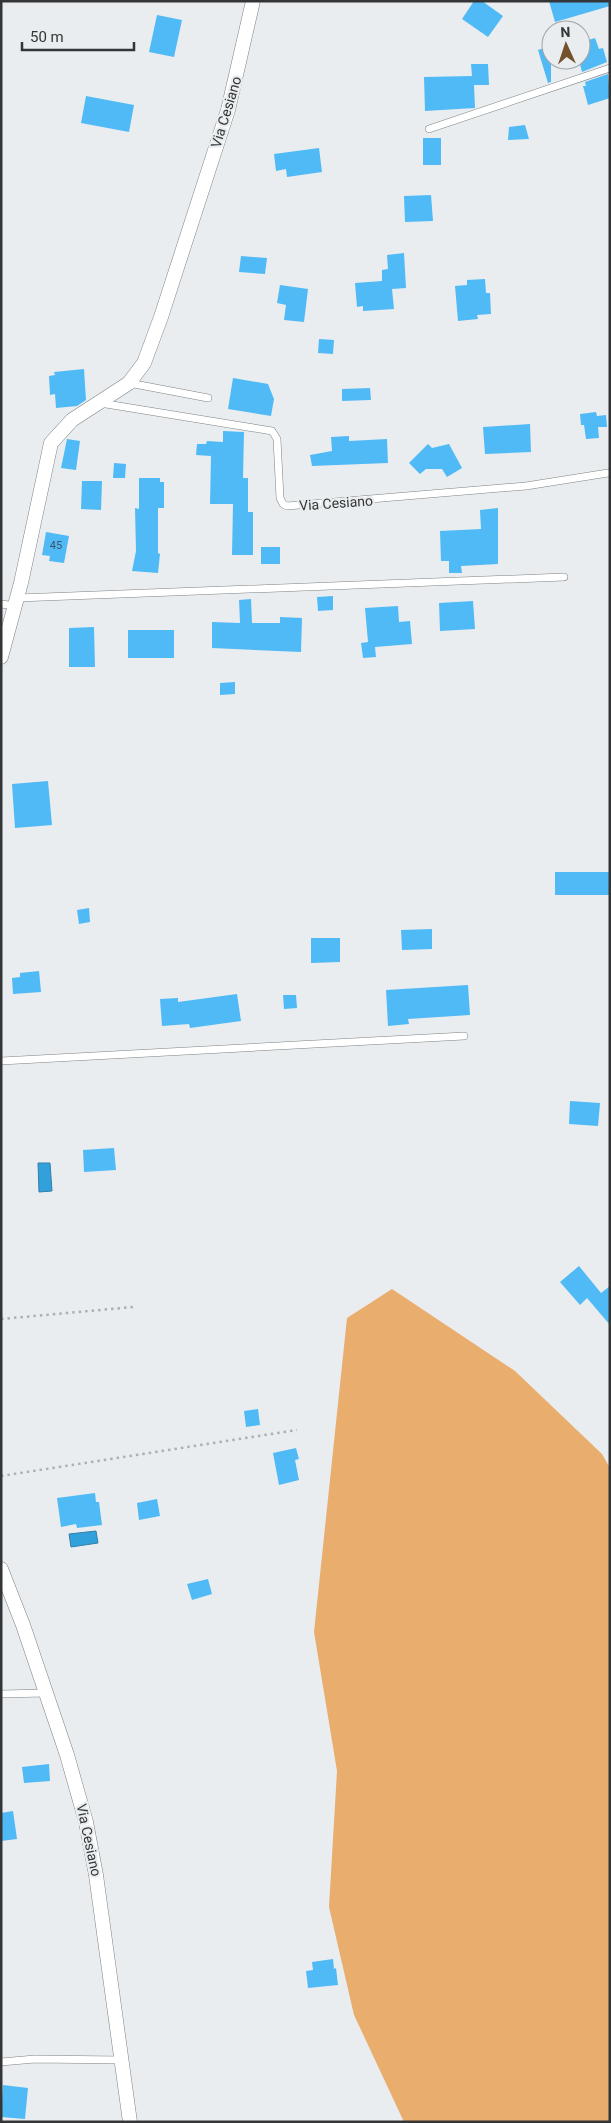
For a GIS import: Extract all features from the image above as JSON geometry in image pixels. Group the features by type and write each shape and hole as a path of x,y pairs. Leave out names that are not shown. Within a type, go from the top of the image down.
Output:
{"street":[{"name":"Via Cesiano","path":"1,657 17,602 51,443 67,424 129,383 144,363 164,308 230,103 254,1"},
{"name":"Via Cesiano","path":"1,1569 24,1625 47,1693 77,1787 92,1849 130,2122"}],"lane":[{"path":"429,129 610,68"},
{"path":"129,383 208,398"},
{"name":"Via Cesiano","path":"99,402 272,431 277,439 280,498 283,504 287,506 526,486 608,474"},
{"path":"1,604 564,576"},
{"path":"1,1061 464,1036"},
{"path":"1,1694 47,1693"},
{"path":"1,2062 35,2059 121,2060"}],"path":[{"path":"1,1319 133,1307"},
{"path":"1,1476 297,1430"}],"shaded area":[{"path":"392,1289 515,1371 602,1454 610,1468 610,2122 404,2122 354,2015 329,1907 337,1771 314,1632 347,1318"}],"water":[{"path":"38,1163 50,1163 52,1191 39,1192"},
{"path":"96,1531 98,1543 71,1547 69,1534"}],"building":[{"path":"474,1 482,1 503,16 488,37 462,19"},
{"path":"549,1 610,1 610,6 562,20 554,20"},
{"path":"157,15 182,20 174,57 149,52"},
{"path":"595,38 599,49 603,48 607,62 591,68 591,39"},
{"path":"541,49 541,60 538,50"},
{"path":"471,64 488,64 489,85 474,85 475,108 425,111 424,77 472,76"},
{"path":"544,70 551,70 551,82 548,83"},
{"path":"608,74 610,98 588,105 583,86 586,86 585,82"},
{"path":"86,96 134,105 129,132 81,123"},
{"path":"525,125 529,139 508,140 509,127"},
{"path":"423,138 441,138 441,165 423,165"},
{"path":"319,148 322,172 287,177 286,169 276,171 274,154"},
{"path":"431,195 433,221 405,222 404,196"},
{"path":"404,253 406,288 392,289 394,309 363,311 363,306 357,307 355,283 382,281 382,270 388,269 387,255"},
{"path":"241,256 267,258 265,274 239,272"},
{"path":"485,279 486,293 490,293 491,314 477,315 478,319 458,321 455,286 467,285 467,280"},
{"path":"280,285 308,289 304,322 284,320 286,305 277,303"},
{"path":"319,339 334,340 333,354 318,353"},
{"path":"84,369 86,400 77,406 56,408 55,394 50,395 49,376 55,375 54,372"},
{"path":"233,378 268,384 274,399 271,416 228,409"},
{"path":"370,388 371,400 342,401 342,389"},
{"path":"596,412 597,416 606,415 607,427 598,427 599,438 586,439 584,425 581,425 580,414"},
{"path":"530,424 531,452 485,454 483,427"},
{"path":"223,431 244,432 243,478 248,478 248,512 253,512 253,555 232,555 233,504 210,504 211,456 196,455 197,444 206,444 207,441 223,442"},
{"path":"349,436 349,441 387,439 388,463 312,466 310,455 332,451 331,437"},
{"path":"67,439 80,441 76,470 61,468"},
{"path":"428,444 432,448 449,444 462,468 447,477 442,469 426,469 420,474 409,463"},
{"path":"114,463 126,464 125,478 113,478"},
{"path":"139,478 160,478 160,482 164,482 164,508 158,508 158,553 160,554 158,573 132,571 136,551 135,508 139,509"},
{"path":"82,481 102,481 101,510 81,509"},
{"path":"498,508 498,564 461,566 462,573 449,573 449,561 441,561 440,531 481,529 480,510"},
{"path":"46,532 69,536 64,563 49,561 50,556 42,555"},
{"path":"261,547 280,547 280,564 261,564"},
{"path":"333,596 333,610 318,611 317,597"},
{"path":"251,599 252,623 280,623 280,617 302,618 301,652 212,648 212,622 240,623 239,600"},
{"path":"473,601 475,629 440,631 439,603"},
{"path":"398,606 399,622 410,621 412,644 375,647 376,657 363,658 361,643 368,642 365,608"},
{"path":"94,627 95,667 69,667 69,628"},
{"path":"128,630 174,630 174,658 128,658"},
{"path":"235,682 235,694 220,695 220,683"},
{"path":"48,781 52,825 15,828 12,784"},
{"path":"555,872 609,872 609,895 555,895"},
{"path":"89,908 90,922 79,924 77,910"},
{"path":"432,929 432,949 402,950 401,930"},
{"path":"311,938 340,938 340,962 311,963"},
{"path":"39,971 41,992 13,994 12,978 20,977 20,973"},
{"path":"468,985 470,1015 408,1019 409,1024 388,1026 386,990"},
{"path":"237,994 241,1021 190,1028 189,1024 162,1026 160,999 178,998 178,1002"},
{"path":"283,995 296,995 297,1008 284,1009"},
{"path":"570,1101 600,1103 598,1126 569,1124"},
{"path":"114,1148 116,1170 84,1172 83,1150"},
{"path":"579,1266 601,1293 610,1286 610,1325 587,1298 580,1305 560,1282"},
{"path":"258,1409 260,1425 246,1427 244,1411"},
{"path":"296,1448 299,1459 295,1460 299,1480 279,1485 273,1453"},
{"path":"95,1493 96,1502 99,1502 102,1525 77,1528 76,1524 61,1527 57,1498"},
{"path":"157,1499 160,1516 139,1520 137,1503"},
{"path":"208,1579 212,1594 192,1600 187,1584"},
{"path":"49,1764 50,1781 24,1783 22,1767"},
{"path":"13,1811 17,1839 1,1841 1,1813"},
{"path":"333,1959 338,1985 308,1988 306,1971 313,1970 312,1962"},
{"path":"3,2085 28,2088 25,2119 1,2117"}]}
